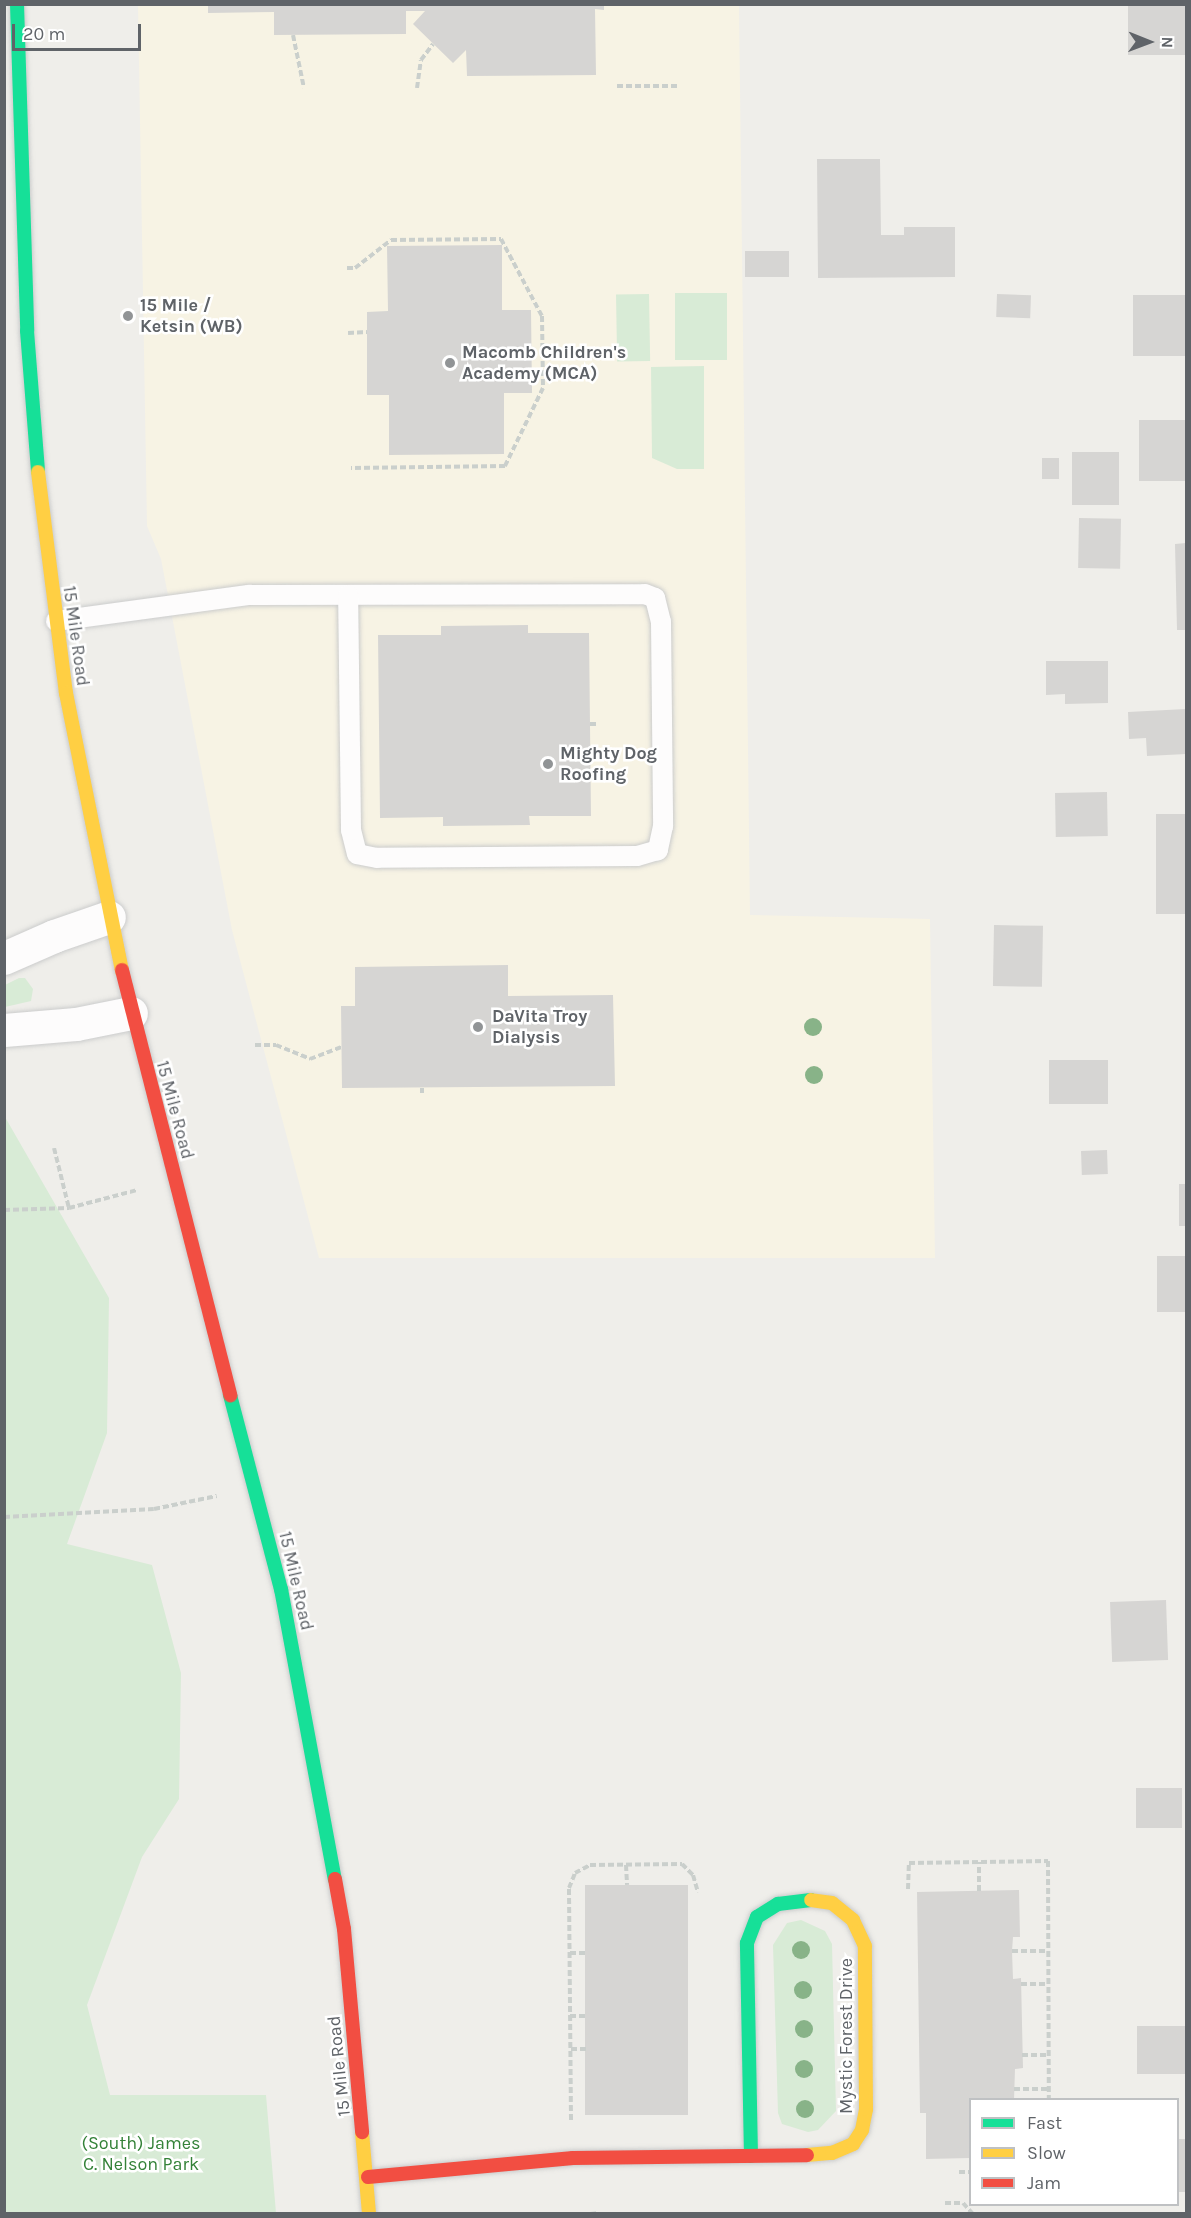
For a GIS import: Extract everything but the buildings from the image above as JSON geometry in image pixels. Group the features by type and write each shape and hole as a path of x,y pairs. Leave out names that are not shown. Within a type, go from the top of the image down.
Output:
{"main road":[{"name":"15 Mile Road","path":"17,4 27,331 43,529 76,753 109,918 131,1013 255,1485 286,1612 344,1929 368,2177 369,2214"},
{"name":"Mystic Forest Drive","path":"368,2177 573,2158 751,2156 832,2153 853,2144 862,2130 866,2109 865,1946 853,1920 832,1903 807,1899 778,1904 757,1917 751,1929 747,1943 751,2156"}],"street":[{"path":"4,958 54,936 109,918"},
{"path":"4,1030 76,1024 131,1013"}],"lane":[{"path":"56,621 249,595 634,592 655,598 661,633 663,826 658,850 625,856 377,858 357,854 351,830 348,595"}],"path":[{"path":"293,35 304,88"},
{"path":"417,88 421,60 433,44"},
{"path":"617,86 677,86"},
{"path":"347,268 355,268 391,240 501,239 542,316 543,388 505,466 351,468"},
{"path":"348,333 367,332"},
{"path":"590,724 599,724"},
{"path":"255,1045 276,1044 310,1059 342,1047"},
{"path":"54,1148 69,1208"},
{"path":"4,1210 69,1208 175,1180"},
{"path":"4,1517 154,1509 185,1505 255,1485"},
{"path":"908,1889 909,1863 1048,1861 1049,2098"},
{"path":"979,1862 979,1891"},
{"path":"571,2132 569,1888 575,1873 590,1865 682,1864 693,1875 698,1892"},
{"path":"626,1865 627,1885"},
{"path":"1012,1951 1048,1951"},
{"path":"570,1953 585,1953"},
{"path":"1021,1984 1048,1984"},
{"path":"570,2016 586,2016"},
{"path":"571,2049 586,2049"},
{"path":"1022,2055 1049,2055"},
{"path":"1014,2089 1049,2089"},
{"path":"959,2172 969,2172"},
{"path":"945,2203 969,2205"},
{"path":"590,2214 599,2213"}],"shaded area":[{"path":"138,5 739,5 750,915 930,919 935,1258 319,1258 232,930 161,559 147,526"}],"green space":[{"path":"675,293 727,293 727,360 675,360"},
{"path":"649,294 650,361 617,362 616,295"},
{"path":"704,366 704,469 677,469 652,458 651,367"},
{"path":"19,978 25,978 33,989 31,1001 5,1007 5,985"},
{"name":"(South) James C. Nelson Park","path":"5,1117 109,1298 107,1433 67,1544 152,1565 181,1673 179,1799 142,1857 87,2005 110,2095 266,2095 276,2213 5,2213"},
{"path":"801,1920 825,1931 832,1944 836,2111 818,2130 808,2132 782,2124 778,2113 773,1945 787,1923"}],"traffic: fast":[{"path":"17,4 27,331 38,472"},
{"path":"230,1395 281,1589 335,1879"},
{"path":"751,2156 747,1943 757,1917 778,1904 811,1900"}],"traffic: slow":[{"path":"38,472 66,693 122,970"},
{"path":"807,2155 832,2153 853,2144 862,2130 866,2109 865,1946 853,1920 832,1903 811,1900"},
{"path":"362,2132 369,2214"}],"traffic: jam":[{"path":"122,970 230,1395"},
{"path":"335,1879 344,1929 362,2132"},
{"path":"368,2177 573,2158 807,2155"}],"place":[{"name":"15 Mile / Ketsin (WB)","path":"128,316"},
{"name":"Macomb Children's Academy (MCA)","path":"450,363"},
{"name":"Mighty Dog Roofing","path":"548,764"},
{"name":"DaVita Troy Dialysis","path":"478,1027"}]}
